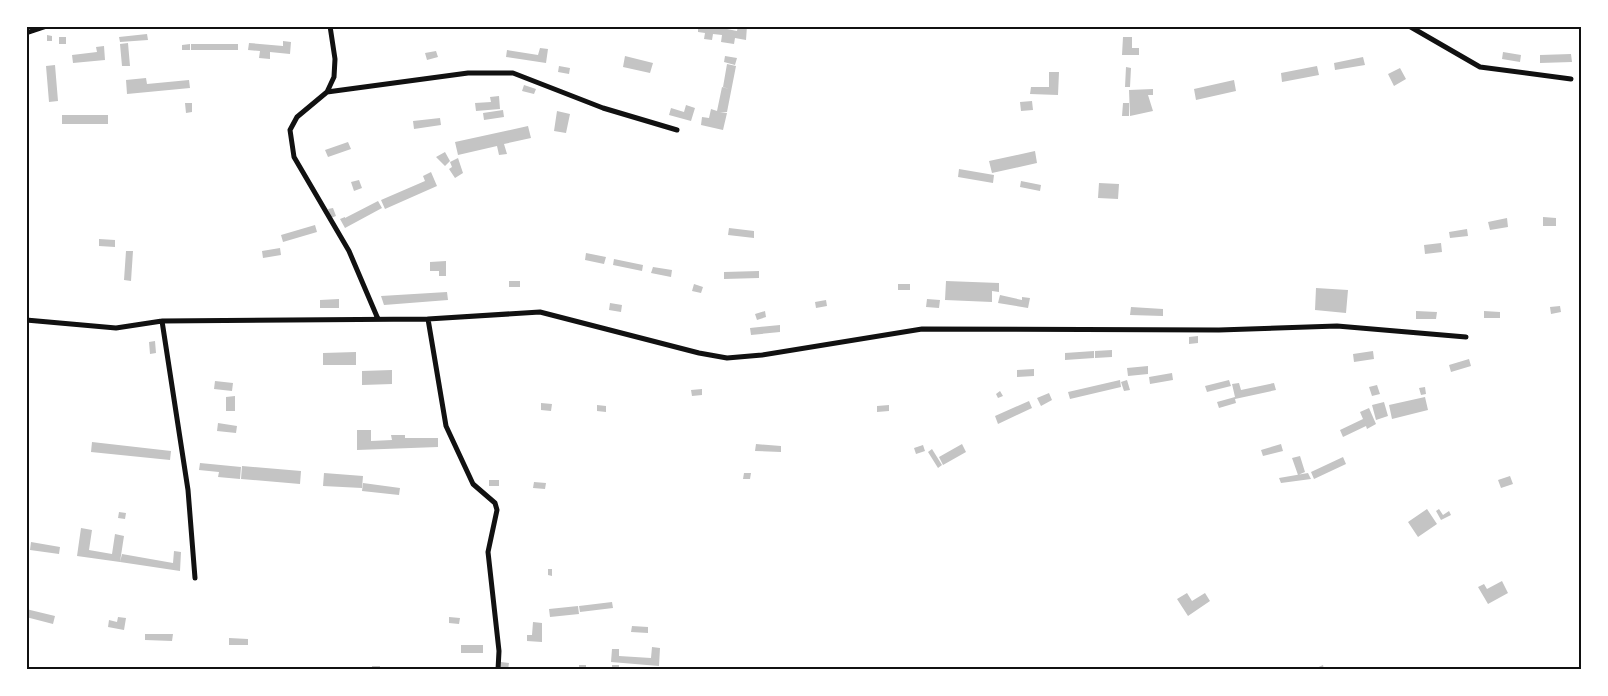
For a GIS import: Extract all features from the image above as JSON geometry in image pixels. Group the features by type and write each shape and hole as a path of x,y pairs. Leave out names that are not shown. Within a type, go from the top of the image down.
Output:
{"street":[{"path":"26,33 47,26"},
{"path":"330,26 335,59 334,77 326,92 297,117 290,130 294,157 349,251 378,319"},
{"path":"1409,26 1480,67 1571,79"},
{"path":"326,92 468,73 513,73 603,108 676,130"},
{"path":"26,320 116,328 162,321 428,319 540,312 699,353 727,358 762,355 922,328 1219,330 1337,326 1466,337"},
{"path":"428,319 446,426 473,484 495,503 498,510 488,552 500,651 498,670"},
{"path":"162,321 188,490 195,578"}],"building":[{"path":"698,26 712,26 737,31 738,26 747,26 746,40 735,38 734,44 721,42 722,35 713,34 712,40 704,39 705,33 698,32"},
{"path":"147,34 148,40 120,42 119,37"},
{"path":"47,35 52,36 52,41 47,41"},
{"path":"59,37 66,37 66,44 59,44"},
{"path":"1123,37 1132,37 1132,48 1139,48 1139,55 1122,55"},
{"path":"283,41 291,42 290,54 270,52 270,59 259,58 260,51 248,50 249,43 283,46"},
{"path":"128,43 130,66 122,66 120,44"},
{"path":"190,44 190,50 182,50 182,45"},
{"path":"191,44 238,44 238,50 191,50"},
{"path":"104,46 105,60 73,63 72,55 97,52 96,47"},
{"path":"540,48 548,49 546,63 506,57 507,50 538,55"},
{"path":"436,51 438,57 427,60 425,53"},
{"path":"1503,52 1521,55 1520,62 1502,59"},
{"path":"1571,54 1572,62 1540,63 1540,55"},
{"path":"625,56 653,63 650,73 623,67"},
{"path":"725,56 737,58 735,65 724,62"},
{"path":"1363,57 1365,65 1335,70 1334,63"},
{"path":"727,64 736,66 727,112 720,112 727,113 723,130 701,125 702,117 709,118 711,109 717,111 722,87 729,89 723,87"},
{"path":"55,65 58,101 49,102 46,66"},
{"path":"559,66 570,68 569,74 558,72"},
{"path":"1317,66 1319,75 1282,82 1281,73"},
{"path":"1126,67 1131,68 1130,87 1125,87"},
{"path":"1400,68 1406,79 1394,86 1388,74"},
{"path":"1049,72 1059,72 1058,95 1030,94 1031,87 1049,87"},
{"path":"146,78 147,84 189,80 190,88 127,94 126,80"},
{"path":"1234,80 1236,91 1196,100 1194,89"},
{"path":"524,85 536,89 534,94 522,91"},
{"path":"1153,89 1153,95 1148,95 1153,111 1130,116 1129,90"},
{"path":"499,96 500,109 476,111 475,103 491,102 490,97"},
{"path":"1032,101 1033,110 1021,111 1020,102"},
{"path":"185,103 192,103 192,112 186,113"},
{"path":"1123,103 1129,103 1129,116 1122,116"},
{"path":"686,105 695,108 691,121 669,115 671,108 684,112"},
{"path":"503,110 504,117 484,120 483,113"},
{"path":"557,111 570,114 566,133 554,131"},
{"path":"62,115 108,115 108,124 62,124"},
{"path":"440,118 441,125 414,129 413,121"},
{"path":"528,126 531,138 504,144 507,154 499,155 497,146 458,155 455,142"},
{"path":"348,142 351,149 328,157 325,150"},
{"path":"1035,151 1037,163 992,173 989,161"},
{"path":"445,152 450,161 445,166 436,157"},
{"path":"458,158 463,173 455,178 449,169 452,167 450,162"},
{"path":"959,169 994,175 993,183 958,177"},
{"path":"431,172 437,186 385,209 381,200 425,181 423,176"},
{"path":"359,180 362,188 354,191 351,182"},
{"path":"1021,181 1041,185 1040,191 1020,187"},
{"path":"1099,183 1119,184 1118,199 1098,198"},
{"path":"378,201 382,208 345,228 340,219"},
{"path":"333,208 336,216 331,218 328,209"},
{"path":"1543,217 1556,218 1556,226 1543,226"},
{"path":"1507,218 1508,227 1490,230 1488,222"},
{"path":"315,225 317,232 283,242 281,235"},
{"path":"729,228 754,231 754,238 728,235"},
{"path":"1467,229 1468,236 1450,238 1449,232"},
{"path":"99,239 115,240 115,247 99,246"},
{"path":"1441,243 1442,252 1425,254 1424,245"},
{"path":"280,248 281,255 263,258 262,251"},
{"path":"126,251 133,251 131,281 124,280"},
{"path":"586,253 606,257 604,264 585,260"},
{"path":"614,259 643,265 642,271 613,265"},
{"path":"446,261 446,276 439,276 439,271 430,271 430,262"},
{"path":"653,267 672,270 671,277 651,273"},
{"path":"759,271 759,278 724,279 724,272"},
{"path":"509,281 520,281 520,287 509,287"},
{"path":"946,281 999,283 999,292 992,291 992,302 945,300"},
{"path":"694,284 703,287 701,293 692,291"},
{"path":"898,284 910,284 910,290 898,290"},
{"path":"1316,288 1348,290 1346,313 1315,310"},
{"path":"447,292 448,300 384,305 381,296"},
{"path":"1000,295 1022,300 1022,297 1030,298 1028,308 998,303"},
{"path":"339,299 339,308 320,308 320,300"},
{"path":"927,299 940,300 939,308 926,307"},
{"path":"826,300 827,306 816,308 815,302"},
{"path":"610,303 622,305 621,312 609,310"},
{"path":"1560,306 1561,312 1551,314 1550,307"},
{"path":"1131,307 1163,309 1163,316 1130,315"},
{"path":"765,311 766,317 757,320 755,314"},
{"path":"1416,311 1437,312 1436,319 1416,319"},
{"path":"1484,311 1500,312 1500,318 1484,318"},
{"path":"780,325 780,332 751,335 750,328"},
{"path":"1198,336 1198,343 1189,344 1189,337"},
{"path":"155,341 156,353 150,354 149,342"},
{"path":"1112,350 1112,357 1095,358 1095,351"},
{"path":"1094,351 1094,358 1065,360 1065,353"},
{"path":"1373,351 1374,359 1354,362 1353,354"},
{"path":"356,352 356,365 323,365 323,353"},
{"path":"1469,359 1471,366 1451,372 1449,365"},
{"path":"1148,366 1148,374 1128,376 1127,368"},
{"path":"1034,369 1034,376 1017,377 1017,370"},
{"path":"392,370 392,384 362,385 362,371"},
{"path":"1172,373 1173,380 1150,384 1149,377"},
{"path":"1120,380 1121,387 1070,399 1068,392"},
{"path":"1127,380 1130,390 1124,391 1121,382"},
{"path":"1229,380 1231,386 1207,392 1205,386"},
{"path":"215,381 233,383 232,391 214,389"},
{"path":"1239,383 1241,390 1274,383 1276,390 1235,399 1236,403 1219,408 1217,402 1235,397 1232,384"},
{"path":"1377,385 1380,394 1372,396 1369,387"},
{"path":"1425,387 1426,394 1421,395 1419,388"},
{"path":"702,389 702,395 692,396 691,390"},
{"path":"1000,391 1003,396 998,398 996,394"},
{"path":"1049,393 1052,400 1041,406 1037,398"},
{"path":"235,396 235,411 226,411 226,397"},
{"path":"1425,397 1428,410 1392,419 1389,405"},
{"path":"1029,401 1032,408 998,424 995,416"},
{"path":"1384,402 1388,416 1376,420 1372,405"},
{"path":"541,403 552,404 551,411 541,410"},
{"path":"597,405 606,406 606,412 597,411"},
{"path":"889,405 889,411 877,412 877,406"},
{"path":"1369,408 1376,424 1367,429 1366,426 1343,437 1340,430 1363,419 1360,412"},
{"path":"218,423 237,426 236,433 217,431"},
{"path":"357,430 371,430 371,441 392,440 391,435 405,435 405,438 438,438 438,447 357,450"},
{"path":"92,442 171,451 170,460 91,452"},
{"path":"756,444 781,446 781,452 755,451"},
{"path":"962,444 966,452 943,465 939,457"},
{"path":"1281,444 1283,451 1263,456 1261,450"},
{"path":"923,445 925,451 916,454 914,448"},
{"path":"932,449 942,465 938,468 928,452"},
{"path":"1300,456 1305,472 1298,475 1292,458"},
{"path":"1343,457 1346,464 1314,479 1311,472"},
{"path":"200,463 241,467 240,479 218,477 219,472 199,470"},
{"path":"242,466 301,471 300,484 241,479"},
{"path":"324,473 363,476 362,488 323,486"},
{"path":"744,473 751,473 750,479 743,479"},
{"path":"1308,473 1311,479 1281,483 1279,478"},
{"path":"1510,476 1513,484 1501,488 1498,480"},
{"path":"489,480 499,480 499,486 489,486"},
{"path":"534,482 546,483 545,489 533,488"},
{"path":"363,483 400,488 399,495 362,491"},
{"path":"1427,509 1437,524 1418,537 1408,522"},
{"path":"1439,509 1443,515 1449,511 1451,515 1441,520 1436,511"},
{"path":"119,512 126,513 125,519 118,518"},
{"path":"81,528 92,530 89,550 112,554 115,534 124,536 120,562 77,556"},
{"path":"31,542 60,547 59,554 30,550"},
{"path":"174,551 181,552 180,571 120,562 122,554 173,563"},
{"path":"548,569 552,569 552,576 548,575"},
{"path":"1502,581 1508,593 1488,604 1478,587 1484,584 1487,589"},
{"path":"1187,593 1192,601 1205,593 1210,601 1188,616 1177,599"},
{"path":"612,602 613,608 580,612 579,606"},
{"path":"578,606 579,614 550,617 549,609"},
{"path":"26,609 55,616 53,624 26,617"},
{"path":"118,617 126,618 124,630 108,627 109,620 117,622"},
{"path":"449,617 460,618 459,624 449,623"},
{"path":"533,622 542,623 542,642 527,641 527,635 532,635"},
{"path":"632,626 648,627 648,633 631,632"},
{"path":"145,634 173,634 172,641 145,640"},
{"path":"229,638 248,639 248,645 229,645"},
{"path":"461,645 483,645 483,653 461,653"},
{"path":"652,647 660,648 659,666 611,662 612,649 619,649 619,656 651,658"},
{"path":"501,662 509,663 508,670 500,670"},
{"path":"579,665 586,665 586,670 579,670"},
{"path":"612,665 619,665 619,670 612,670"},
{"path":"1323,665 1324,670 1312,670"},
{"path":"372,666 380,666 380,670 372,670"}]}
